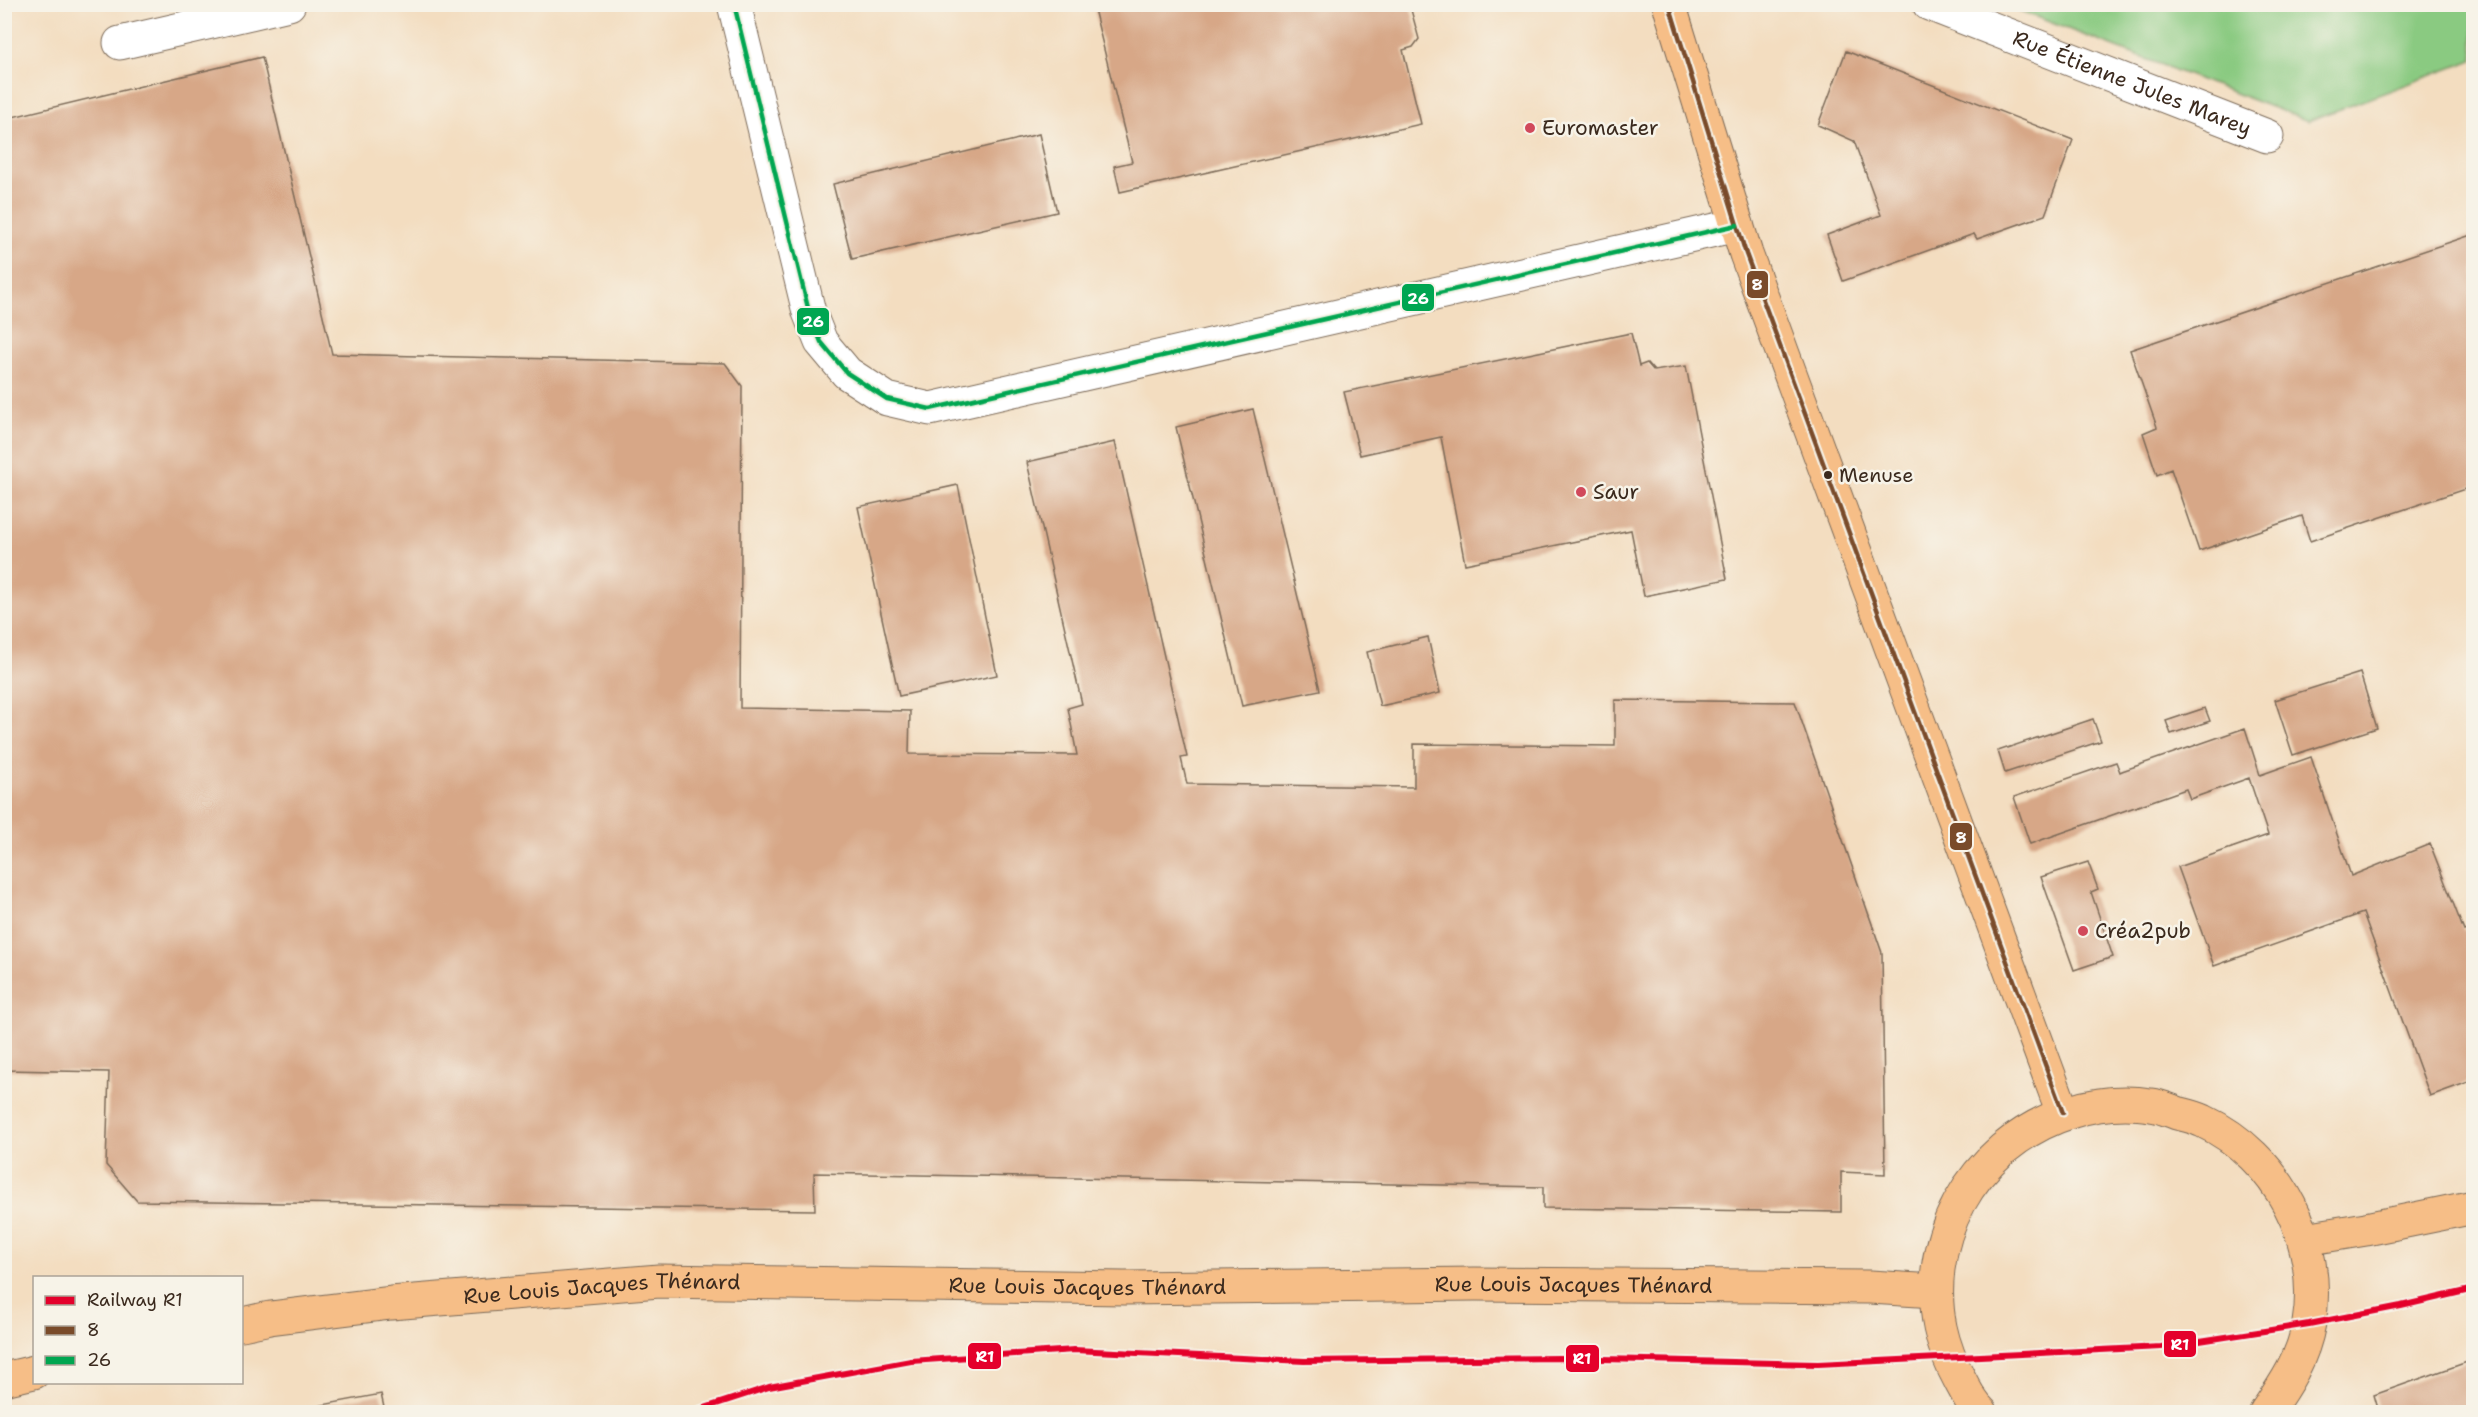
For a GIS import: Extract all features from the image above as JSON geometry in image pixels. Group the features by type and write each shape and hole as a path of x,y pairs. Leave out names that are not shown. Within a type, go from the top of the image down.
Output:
{"main road":[{"path":"1669,4 1737,225 2063,1113"},
{"path":"1981,1413 1974,1406 1947,1357 1938,1324 1935,1291 1941,1245 1959,1202 1986,1164 2021,1134 2063,1113 2107,1104 2152,1105 2203,1121 2248,1150 2283,1190 2304,1239 2311,1282 2309,1324 2292,1375 2266,1413"},
{"path":"2304,1239 2366,1230 2474,1207"},
{"name":"Rue Louis Jacques Thénard","path":"243,1324 270,1318 392,1303 659,1281 1124,1288 1499,1284 1870,1287 1935,1291"},
{"path":"4,1379 33,1372"}],"street":[{"path":"120,43 289,4"},
{"path":"735,4 809,312 821,342 847,373 887,399 930,409 1737,225"},
{"name":"Rue Étienne Jules Marey","path":"1929,4 2267,136"}],"green space":[{"path":"2005,5 2473,5 2473,60 2308,121"}],"building":[{"path":"931,4 960,4 961,5 933,13"},
{"path":"1404,4 1410,6 1419,39 1413,47 1403,50 1421,124 1120,192 1114,166 1132,162 1093,5"},
{"path":"1846,51 2073,140 2045,215 1977,239 1974,234 1843,281 1827,235 1881,215 1854,141 1818,125"},
{"path":"262,57 332,354 725,363 742,386 740,708 910,711 909,754 1077,755 1068,708 1082,704 1027,462 1115,442 1187,757 1181,758 1187,784 1414,787 1414,744 1615,746 1615,700 1795,702 1882,953 1885,1174 1841,1172 1841,1212 1543,1208 1543,1187 814,1173 815,1210 137,1201 106,1165 109,1072 4,1070 4,119"},
{"path":"1039,134 1057,212 852,259 833,184"},
{"path":"2474,234 2474,486 2310,541 2302,516 2199,551 2171,469 2157,475 2143,433 2157,427 2130,350"},
{"name":"Saur","path":"1631,333 1639,366 1647,363 1654,371 1686,366 1727,579 1644,596 1631,530 1465,564 1441,437 1360,455 1344,392"},
{"path":"1253,409 1320,690 1242,706 1176,427"},
{"path":"958,485 997,675 899,696 858,507"},
{"path":"1428,637 1440,693 1380,706 1367,652"},
{"path":"2360,673 2377,728 2293,755 2275,700"},
{"path":"2205,708 2210,721 2171,734 2166,721"},
{"path":"2093,719 2101,741 2005,773 1998,751"},
{"path":"2245,728 2260,775 2311,757 2351,876 2430,844 2464,931 2474,927 2474,1080 2430,1096 2363,913 2214,966 2178,867 2268,835 2249,778 2190,799 2186,789 2030,844 2014,797 2116,762 2120,772"},
{"name":"Créa2pub","path":"2088,862 2098,889 2091,892 2113,957 2074,970 2041,877"},
{"path":"2470,1361 2474,1371 2474,1412 2379,1412 2374,1395"},
{"path":"381,1394 385,1412 290,1412 290,1411"}],"rail line":[{"name":"R1","path":"692,1412 769,1387 911,1361 1074,1350 1304,1361 1559,1358 1818,1364 2161,1347 2309,1324 2474,1289"}],"transit line":[{"name":"26","path":"734,4 809,312 821,342 847,373 887,399 930,409 1737,225"},
{"name":"8","path":"1669,4 1746,254 2063,1113"}],"place":[{"name":"Euromaster","path":"1530,128"},
{"name":"Menuse","path":"1828,475"},
{"name":"Saur","path":"1581,492"},
{"name":"Créa2pub","path":"2083,931"}]}
